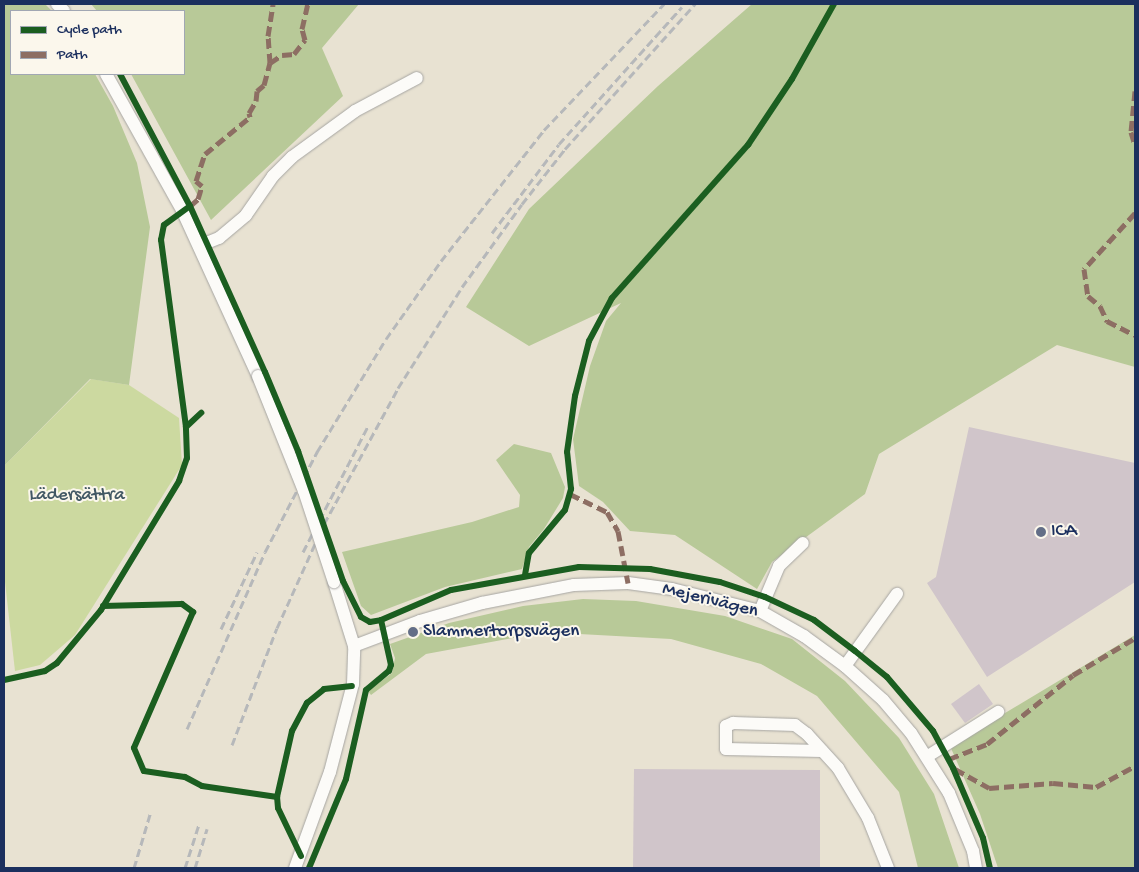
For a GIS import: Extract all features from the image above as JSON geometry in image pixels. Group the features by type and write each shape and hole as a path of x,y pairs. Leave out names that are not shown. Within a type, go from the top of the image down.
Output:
{"street":[{"path":"107,75 182,210 258,376 304,491 354,646 352,686 330,772 295,868"},
{"path":"198,246 219,238 246,215 273,176 292,157 355,111 417,78"},
{"path":"760,611 779,566 803,544"},
{"name":"Mejerivägen","path":"354,646 482,603 574,585 628,583 672,589 760,611 804,636 845,666 883,700 928,756 949,793 973,851 976,868"},
{"path":"845,666 897,594"},
{"path":"928,756 998,712"},
{"path":"822,751 726,750 726,726 733,723 795,725 822,751 838,768 868,818 888,868"}],"green space":[{"path":"4,4 45,4 51,10 10,10 10,75 96,75 113,106 137,163 150,227 129,385 90,379 4,466"},
{"path":"91,4 359,4 322,48 343,96 211,220 132,75 185,75 185,10 96,10"},
{"path":"752,4 1135,4 1135,367 1057,345 879,454 865,494 772,562 757,589 675,535 630,531 603,502 579,486 573,439 590,366 606,321 621,303 529,346 466,307 529,209 658,86"},
{"name":"Lädersättra","path":"91,379 129,385 179,418 182,465 75,635 40,665 15,671 4,573 4,466"},
{"path":"514,444 551,453 565,487 563,498 544,529 529,547 522,569 445,587 371,615 361,606 342,552 472,522 519,507 520,495 496,460"},
{"path":"583,599 636,601 725,616 792,639 845,681 899,738 934,794 959,868 918,868 899,792 817,696 761,664 671,639 561,633 518,637 426,654 371,695 368,691 392,673 395,658 390,644 449,623 523,606"},
{"path":"1135,635 1135,868 998,868 980,814 950,746"}],"building":[{"name":"ICA","path":"969,427 1135,463 1135,582 987,677 927,583 936,577"},
{"path":"979,684 993,704 965,723 951,704"},
{"path":"634,769 820,770 820,868 633,868"}],"railway":[{"path":"187,729 265,552 317,452 386,339 441,261 544,130 664,4"},
{"path":"232,745 277,628 324,524 398,388 462,287 522,204 565,149 695,4"},
{"path":"492,233 559,144 682,7"},
{"path":"303,552 368,426"},
{"path":"221,629 257,552"},
{"path":"134,868 151,811"},
{"path":"185,868 199,824"},
{"path":"195,868 207,829"}],"marked path":[{"path":"270,63 268,36 273,4"},
{"path":"190,206 198,199 202,186 196,181 205,154 250,117 249,113 256,101 257,91 264,85 270,63 282,55 294,54 305,40 302,29 308,4"},
{"path":"1135,91 1131,132 1135,145"},
{"path":"1135,213 1084,269 1088,296 1100,306 1107,321 1135,335"},
{"path":"570,494 607,512 618,531 628,583"},
{"path":"949,759 987,744 1073,675 1135,638"},
{"path":"955,769 989,788 1053,783 1096,787 1135,766"}],"cycle path":[{"path":"525,575 529,553 565,510 571,489 567,452 575,396 589,341 612,298 748,145 792,79 834,4"},
{"path":"121,75 190,206 265,372 298,451 343,581 361,617 370,622 381,620 451,590 579,567 650,569 720,582 765,597 814,620 855,651 887,677 933,731 953,768 983,838 990,868"},
{"path":"186,427 161,240 164,225 190,206"},
{"path":"4,680 45,671 57,663 101,610 179,481 187,458 186,427 201,413"},
{"path":"103,606 182,604 193,612 134,748 144,771 185,777 202,786 277,797"},
{"path":"309,868 346,779 366,690 389,671 391,665 381,620"},
{"path":"301,856 278,808 277,797 292,731 307,703 324,689 352,686"}],"place":[{"name":"ICA","path":"1041,532"},
{"name":"Slammertorpsvägen","path":"413,632"}]}
